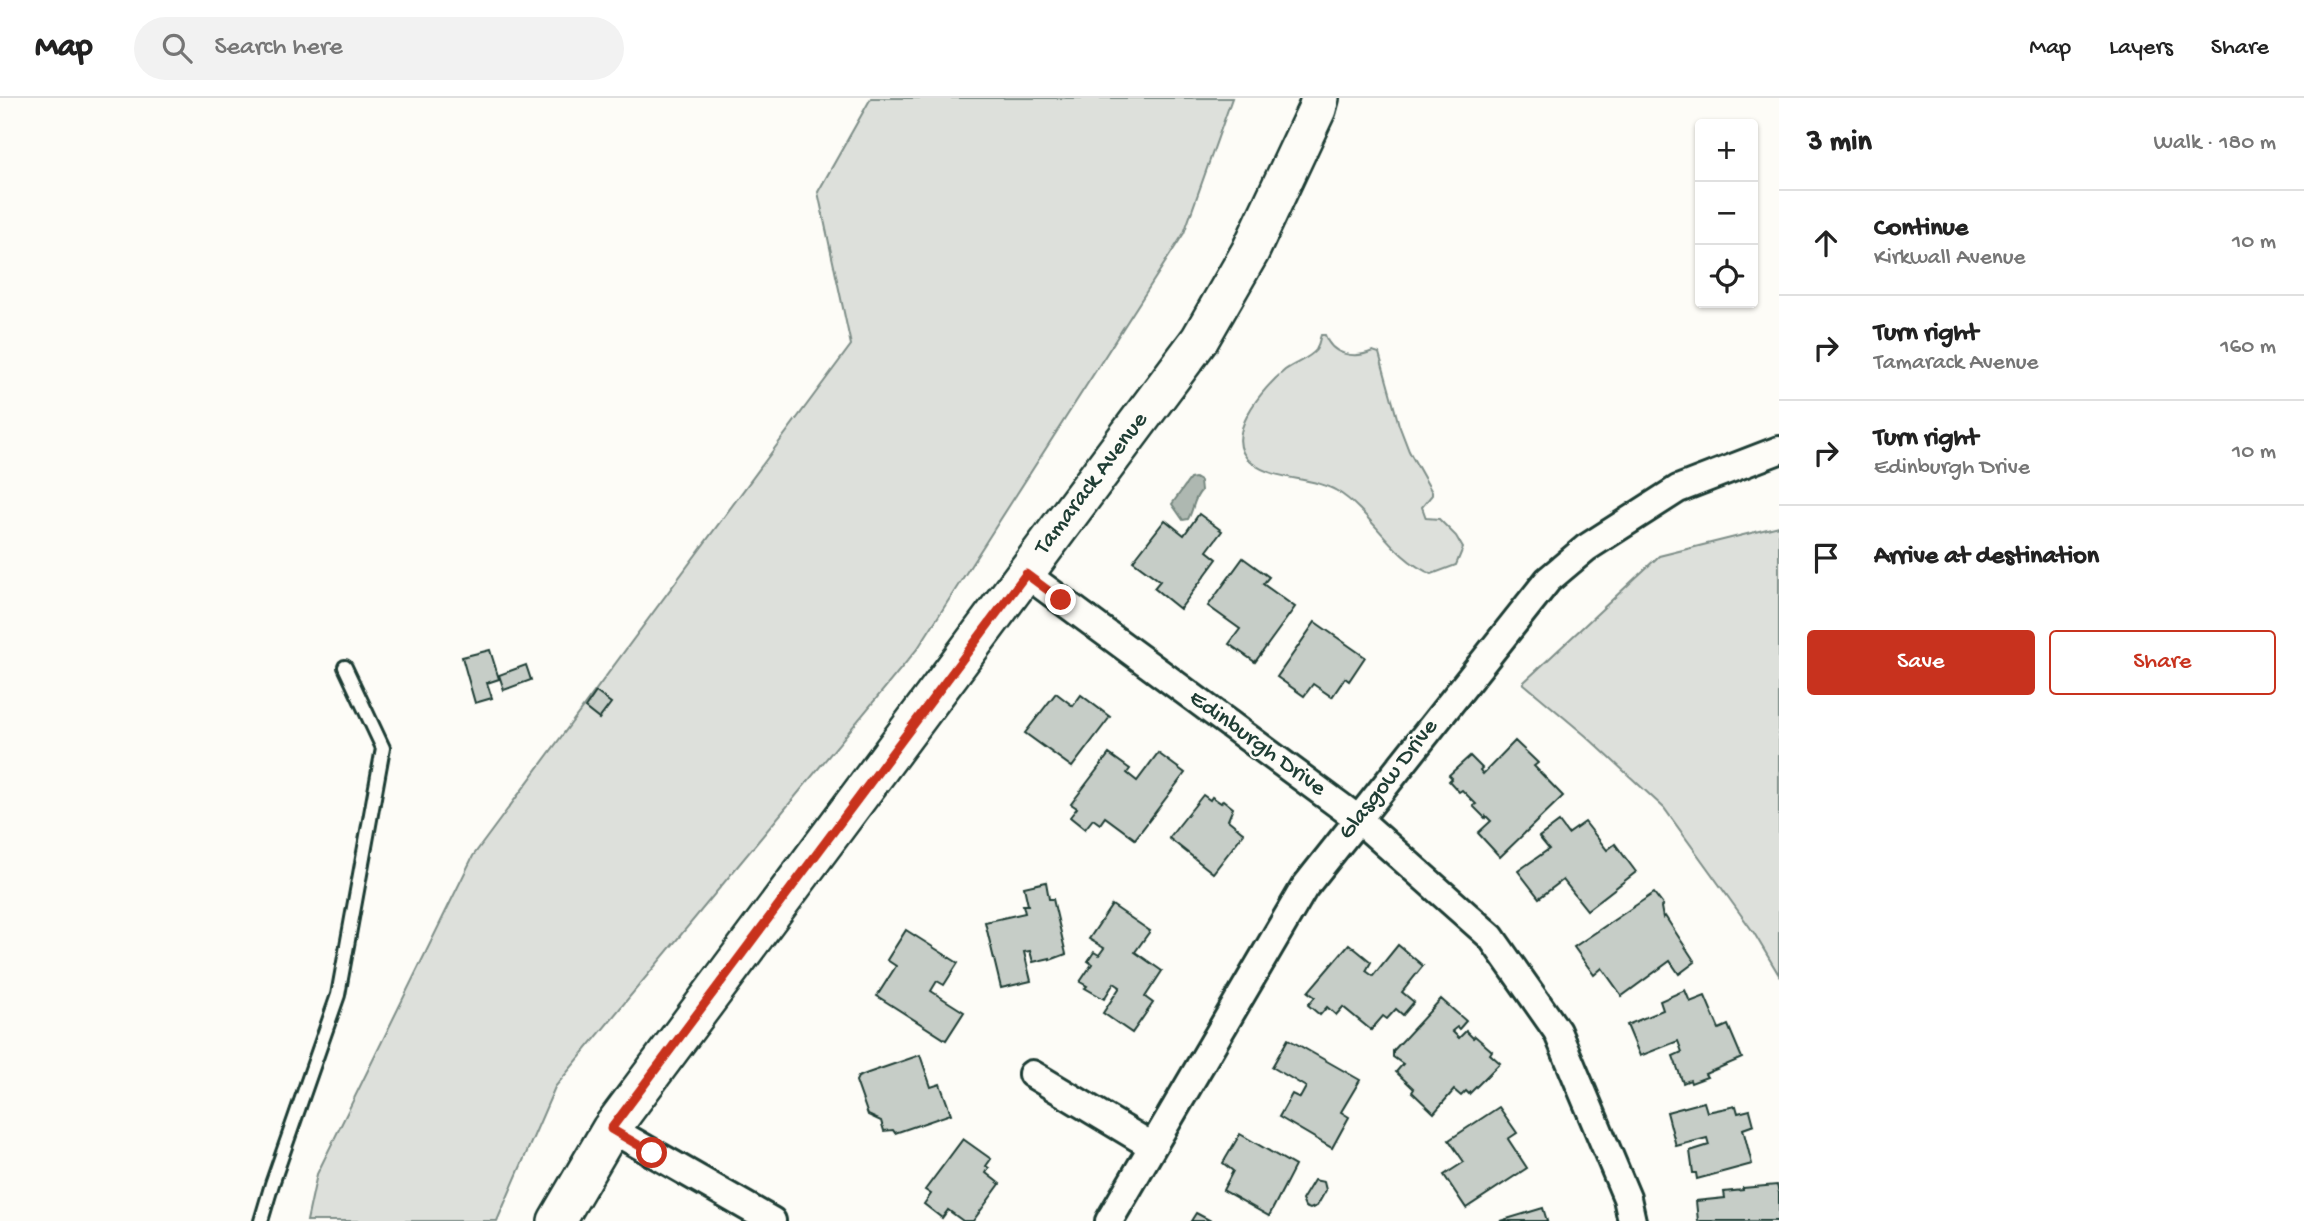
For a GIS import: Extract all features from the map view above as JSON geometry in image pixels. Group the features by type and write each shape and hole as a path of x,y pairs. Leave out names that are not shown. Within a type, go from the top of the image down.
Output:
{"main road":[{"name":"Tamarack Avenue","path":"556,1221 611,1129 1200,339 1250,252 1320,98"}],"street":[{"name":"Glasgow Drive","path":"1109,1221 1304,888 1548,580 1586,548 1678,489 1779,450"},
{"name":"Edinburgh Drive","path":"1026,574 1358,819 1491,937 1557,1031 1627,1198 1632,1221"},
{"path":"1032,1074 1152,1146"},
{"path":"611,1129 772,1221"}],"lane":[{"path":"261,1221 338,995 383,748 345,667"}],"shaded area":[{"path":"871,98 1232,98 1184,233 918,648 555,1087 497,1221 307,1221 317,1174 473,856 851,345 818,192"},
{"path":"1321,335 1325,335 1333,347 1345,354 1359,355 1373,351 1379,353 1399,425 1409,451 1432,492 1422,507 1426,518 1439,519 1456,536 1463,548 1456,565 1432,574 1418,567 1405,558 1362,512 1337,491 1261,469 1243,453 1240,440 1242,427 1257,400 1285,370 1313,353"},
{"path":"1190,479 1200,481 1201,491 1188,519 1183,520 1172,504"},
{"path":"1779,526 1779,975 1754,933 1664,808 1586,736 1523,683 1659,556"}],"building":[{"path":"1199,514 1222,531 1207,551 1217,559 1180,609 1154,588 1160,581 1133,561 1165,520 1184,535"},
{"path":"1243,558 1269,577 1263,584 1295,607 1255,662 1229,644 1240,629 1208,606"},
{"path":"1315,622 1365,657 1349,681 1345,678 1332,697 1313,684 1304,696 1277,677"},
{"path":"490,650 499,679 487,683 492,698 475,703 462,657"},
{"path":"526,665 531,680 504,690 499,675"},
{"path":"596,692 611,703 599,719 585,708"},
{"path":"1056,693 1073,706 1081,695 1110,717 1072,767 1025,733"},
{"path":"1515,741 1538,763 1534,766 1563,796 1500,857 1478,833 1491,821 1473,806 1476,804 1462,790 1459,792 1449,781 1452,778 1449,775 1470,756 1482,768 1480,770 1483,774"},
{"path":"1158,753 1185,773 1135,839 1105,817 1100,824 1093,819 1085,829 1070,817 1077,808 1071,804 1109,754 1130,769 1127,773 1137,781"},
{"path":"1203,795 1221,803 1223,800 1233,808 1228,820 1244,833 1213,873 1169,838"},
{"path":"1559,822 1568,834 1585,822 1607,850 1615,844 1636,872 1587,910 1563,880 1539,898 1518,871 1549,849 1539,837"},
{"path":"1046,882 1049,899 1053,899 1066,954 1033,962 1030,951 1024,952 1031,981 1001,988 985,922 1025,913 1023,905 1028,905 1024,887"},
{"path":"1654,893 1663,905 1663,918 1665,916 1695,962 1679,974 1670,961 1622,996 1602,968 1594,975 1574,947"},
{"path":"1112,905 1150,931 1135,952 1162,971 1145,997 1153,1003 1132,1033 1103,1013 1120,987 1114,983 1104,999 1080,982 1092,964 1088,961 1094,952 1099,955 1104,948 1089,939"},
{"path":"906,930 958,963 944,985 937,981 931,991 964,1012 946,1040 877,996 896,966 887,960"},
{"path":"1349,944 1371,962 1366,971 1373,976 1398,945 1423,966 1402,992 1414,1002 1403,1015 1396,1009 1387,1019 1383,1016 1371,1030 1343,1007 1336,1015 1327,1007 1320,1015 1308,1005 1315,997 1308,992"},
{"path":"1685,990 1690,1002 1705,996 1719,1029 1728,1025 1742,1058 1691,1083 1690,1080 1683,1083 1673,1056 1682,1052 1678,1041 1640,1056 1627,1025 1663,1010 1660,1001"},
{"path":"1441,999 1466,1021 1459,1029 1457,1027 1452,1031 1459,1038 1466,1031 1473,1038 1475,1036 1492,1051 1490,1054 1500,1063 1469,1094 1466,1091 1461,1096 1454,1090 1434,1113 1396,1072 1403,1064 1393,1057 1393,1051"},
{"path":"1288,1039 1360,1080 1341,1112 1349,1117 1332,1148 1279,1117 1292,1094 1300,1098 1306,1087 1272,1067"},
{"path":"920,1055 931,1087 940,1084 951,1114 895,1133 893,1130 884,1131 881,1121 868,1115 856,1081 858,1077"},
{"path":"1704,1102 1707,1112 1736,1106 1738,1113 1750,1110 1754,1125 1743,1129 1752,1164 1697,1179 1696,1173 1693,1173 1690,1151 1709,1145 1707,1138 1676,1146 1667,1112"},
{"path":"1499,1107 1517,1133 1508,1139 1527,1168 1466,1208 1444,1175 1464,1162 1449,1140"},
{"path":"1240,1134 1295,1166 1269,1216 1223,1190 1233,1171 1223,1163"},
{"path":"963,1139 991,1159 986,1166 989,1168 986,1173 1000,1184 973,1221 963,1221 948,1210 942,1218 924,1204 931,1194 925,1190"},
{"path":"1314,1180 1324,1182 1326,1190 1317,1206 1310,1209 1305,1207 1302,1200"},
{"path":"1777,1185 1779,1221 1698,1221 1696,1201 1725,1198 1724,1192 1743,1188"},
{"path":"1543,1208 1547,1221 1500,1221"},
{"path":"1196,1213 1211,1221 1191,1221"}],"route":[{"path":"652,1153 611,1129 1026,574 1061,600"}]}
